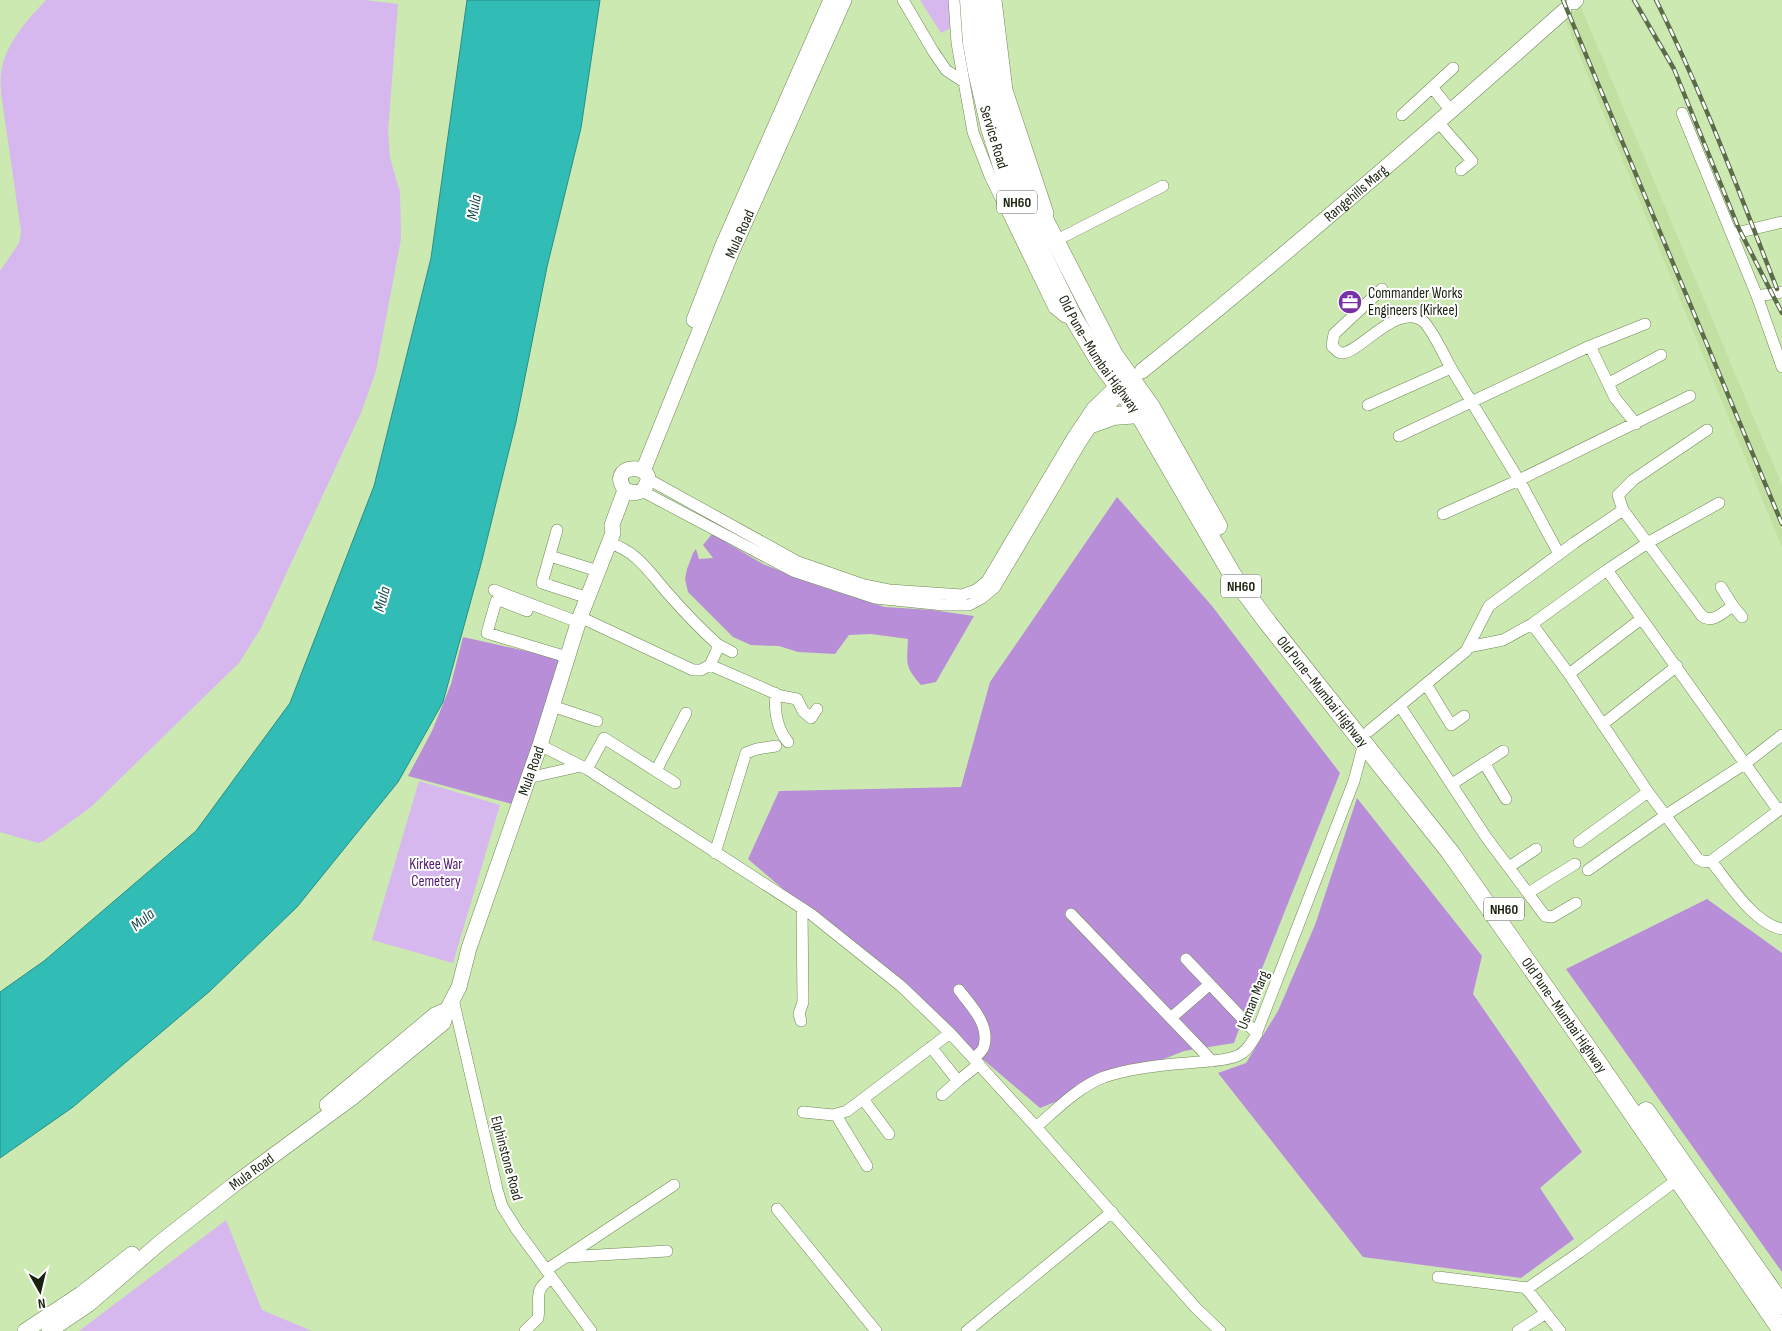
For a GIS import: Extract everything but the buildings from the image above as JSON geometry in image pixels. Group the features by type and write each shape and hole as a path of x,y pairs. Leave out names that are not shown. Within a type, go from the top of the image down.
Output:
{"highway":[{"name":"Old Pune–Mumbai Highway","path":"969,0 972,44 977,71 990,128 1007,182 1073,317 1100,362 1129,381 1140,414 1233,576 1459,846 1777,1322"},
{"name":"Old Pune–Mumbai Highway","path":"985,0 988,41 1007,130 1022,176 1129,381 1151,407 1243,570 1450,852 1777,1322"},
{"path":"1094,423 1113,416 1140,414"}],"main road":[{"path":"638,482 723,245 832,0"},
{"name":"Mula Road","path":"50,1331 89,1304 99,1284 366,1080 435,1015 450,1005 459,987 469,948 540,745 579,620 611,538 612,525 638,482 732,251 844,0"},
{"name":"Rangehills Marg","path":"1129,381 1214,313 1378,175 1572,4"},
{"path":"25,1331 99,1284"}],"street":[{"path":"902,0 932,51 946,70 964,82"},
{"name":"Service Road","path":"954,0 957,43 973,132 990,176 1054,308 1065,317 1073,317"},
{"path":"996,0 1007,90 1048,210 1052,236 1163,186"},
{"path":"1402,115 1453,68"},
{"path":"1432,87 1451,111"},
{"path":"1682,113 1757,296 1782,367"},
{"path":"1438,122 1472,161 1461,170"},
{"path":"1732,234 1782,222"},
{"path":"1382,289 1334,334 1332,346 1343,354 1398,319 1413,317 1423,322 1472,401 1559,554"},
{"path":"1757,296 1782,292"},
{"path":"1399,436 1590,346 1645,324"},
{"path":"1590,346 1615,398 1636,424"},
{"path":"1609,384 1661,355"},
{"path":"1368,405 1451,368"},
{"path":"638,482 812,568 877,589 966,595 976,590 987,580 1092,408 1129,381"},
{"path":"638,482 793,572 808,578 875,598 944,605 969,605 988,593 1000,580 1080,444 1094,423 1129,381"},
{"path":"1443,514 1636,424 1690,396"},
{"path":"1707,430 1633,480 1618,495 1623,510 1649,542 1702,616 1712,620 1733,606"},
{"path":"1468,647 1503,640 1532,624 1649,542 1719,503"},
{"path":"1366,737 1466,651 1489,606 1559,554 1623,510"},
{"path":"557,530 542,583 588,598"},
{"path":"611,538 639,559 672,598 717,644 732,652"},
{"path":"550,556 598,571"},
{"path":"1532,624 1569,674 1648,792 1698,858 1704,862 1711,861 1780,809 1607,570"},
{"path":"1721,588 1742,617"},
{"path":"494,590 579,620 693,670 701,670 710,665 717,650 717,644"},
{"path":"527,611 499,600 496,601 487,633 567,657"},
{"path":"1569,674 1641,619"},
{"path":"710,665 775,693 797,699 803,711 811,718 817,709"},
{"path":"1603,724 1677,666"},
{"path":"1426,684 1452,724 1464,716"},
{"path":"715,853 746,753 782,744 782,735 776,715 775,693"},
{"path":"552,706 597,721"},
{"path":"1400,706 1509,867 1547,918 1576,903"},
{"path":"656,771 686,713"},
{"path":"1588,870 1666,815 1746,763 1782,735"},
{"name":"Usman Marg","path":"1036,1127 1080,1090 1102,1078 1127,1070 1237,1056 1248,1049 1256,1034 1354,781 1366,737"},
{"path":"528,778 584,767 604,738 675,783"},
{"path":"540,745 584,767 802,908 901,986 950,1032 1196,1308 1220,1331"},
{"path":"1452,784 1503,751"},
{"path":"1484,763 1506,799"},
{"path":"1579,842 1648,792"},
{"path":"1509,867 1536,849"},
{"path":"1711,861 1751,910 1767,923 1782,929"},
{"path":"1528,893 1575,864"},
{"path":"801,1020 799,1014 803,1002 802,908"},
{"path":"1071,914 1212,1060"},
{"path":"1186,959 1256,1034"},
{"path":"1171,1018 1210,984"},
{"path":"942,1095 977,1062 984,1048 982,1020 959,990"},
{"name":"Elphinstone Road","path":"450,1005 502,1206 517,1230 591,1331"},
{"path":"803,1112 839,1114 950,1032"},
{"path":"931,1047 958,1081"},
{"path":"862,1098 888,1134"},
{"path":"839,1114 839,1120 867,1166"},
{"path":"1438,1277 1526,1288 1541,1280 1678,1179"},
{"path":"524,1331 538,1318 539,1290 549,1274 564,1258 674,1185"},
{"path":"777,1209 876,1331"},
{"path":"967,1331 1112,1212"},
{"path":"564,1258 667,1251"},
{"path":"1526,1288 1560,1331"},
{"path":"1518,1331 1546,1313"}],"shaded area":[{"path":"1581,7 1782,485 1782,547 1564,18"},
{"path":"1117,497 1212,606 1340,773 1234,1043 1184,1051 1040,1108 748,859 779,791 961,787 990,682"},
{"path":"712,534 763,564 813,584 885,607 932,610 974,616 936,682 921,685 909,669 908,639 871,634 849,635 835,654 798,652 779,646 751,645 733,637 688,592 685,579 693,553 696,549 699,559 713,558 703,545"},
{"path":"463,637 562,659 512,804 408,776 432,731 451,684"},
{"path":"1357,798 1482,956 1473,994 1582,1152 1540,1188 1574,1239 1521,1278 1363,1257 1218,1073 1246,1063 1278,1011 1315,925"},
{"path":"1707,899 1782,953 1782,1272 1566,969"}],"green space":[{"path":"46,0 365,0 398,4 388,131 390,158 400,192 401,239 376,371 361,413 261,628 239,663 91,807 44,841 38,843 0,832 0,271 19,243 21,231 1,93 1,73 3,62 12,42 24,24"},
{"path":"920,0 950,0 953,27 941,33"},
{"name":"Kirkee War Cemetery","path":"419,781 500,805 453,963 372,940"},
{"path":"226,1220 262,1310 312,1331 79,1331"}],"water":[{"name":"Mula","path":"467,0 600,0 581,128 547,267 516,422 481,564 443,702 398,782 297,907 210,991 73,1107 0,1158 0,992 44,961 196,831 290,703 374,486 431,258"}],"railway":[{"path":"1563,0 1782,524"},
{"path":"1634,0 1674,69 1739,229 1782,313"},
{"path":"1656,0 1705,107 1777,289"}],"place":[{"name":"Commander Works Engineers (Kirkee)","path":"1350,302"}]}
